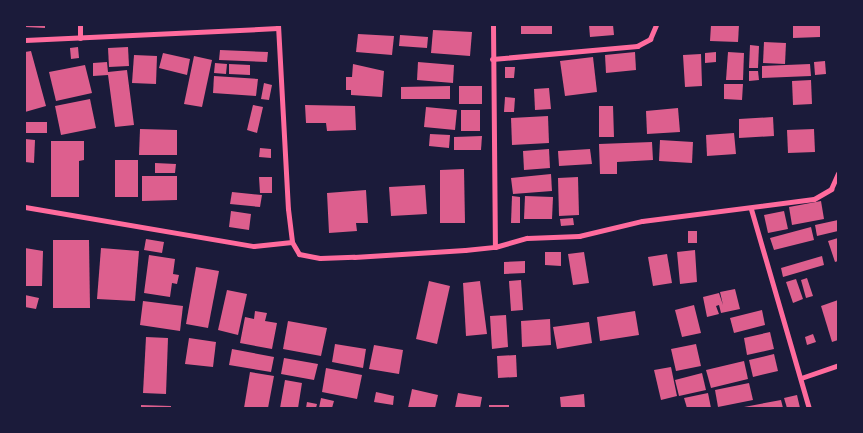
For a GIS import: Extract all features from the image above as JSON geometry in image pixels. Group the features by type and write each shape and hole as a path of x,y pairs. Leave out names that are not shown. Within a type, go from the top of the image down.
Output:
{"street":[{"path":"80,25 80,38"},
{"path":"493,25 495,247"},
{"path":"492,59 637,46 650,39 656,25"},
{"path":"25,40 278,26 282,123 292,242 299,254 320,258 495,247 527,238 579,236 642,221 751,210 814,199 831,189 838,173"},
{"path":"25,207 254,246 292,242"},
{"path":"751,210 809,408"},
{"path":"801,378 838,365"}],"building":[{"path":"25,25 45,25 45,28 25,27"},
{"path":"521,25 552,25 552,34 521,34"},
{"path":"589,25 613,25 614,35 590,37"},
{"path":"711,25 739,25 738,42 710,41"},
{"path":"793,25 820,25 820,37 793,38"},
{"path":"433,30 472,32 470,56 431,53"},
{"path":"358,34 394,36 392,55 356,52"},
{"path":"400,35 428,37 427,48 399,46"},
{"path":"764,42 786,43 785,64 763,63"},
{"path":"750,45 759,46 758,68 749,68"},
{"path":"78,47 79,58 71,59 70,48"},
{"path":"128,47 129,66 109,67 108,48"},
{"path":"220,50 268,52 267,62 219,60"},
{"path":"31,51 46,106 25,112 25,52"},
{"path":"635,52 636,70 606,73 605,55"},
{"path":"716,52 716,62 705,63 705,53"},
{"path":"728,52 744,53 743,80 726,80"},
{"path":"163,53 190,59 187,75 159,68"},
{"path":"701,54 702,86 685,87 683,55"},
{"path":"134,55 157,56 156,84 132,83"},
{"path":"194,56 212,60 202,107 184,104"},
{"path":"593,57 597,92 565,96 560,61"},
{"path":"825,61 826,74 815,75 814,62"},
{"path":"107,62 108,72 127,70 134,125 115,127 108,75 93,76 93,63"},
{"path":"418,62 454,65 453,83 417,80"},
{"path":"215,63 227,64 226,74 214,73"},
{"path":"229,64 250,65 250,75 229,74"},
{"path":"353,64 384,71 382,97 351,95 351,90 346,90 346,77 352,77"},
{"path":"810,64 811,76 762,78 762,66"},
{"path":"85,65 92,93 56,101 49,72"},
{"path":"505,67 515,67 514,78 505,78"},
{"path":"749,71 758,71 759,80 749,81"},
{"path":"214,76 258,79 256,96 213,93"},
{"path":"811,80 812,104 793,105 792,81"},
{"path":"264,83 272,85 269,100 261,99"},
{"path":"724,84 743,84 742,100 724,99"},
{"path":"450,86 450,99 401,99 401,87"},
{"path":"459,86 482,86 482,104 459,104"},
{"path":"549,88 551,109 535,110 534,89"},
{"path":"505,97 515,98 514,112 504,112"},
{"path":"90,99 96,128 61,135 55,106"},
{"path":"253,105 263,107 257,133 247,130"},
{"path":"305,105 355,106 356,130 327,131 326,123 306,123"},
{"path":"599,106 613,106 614,137 599,137"},
{"path":"426,107 457,110 455,130 424,127"},
{"path":"678,108 680,132 647,134 646,111"},
{"path":"461,110 480,110 480,131 461,131"},
{"path":"548,116 549,143 512,145 511,118"},
{"path":"773,117 774,136 739,138 739,119"},
{"path":"25,122 47,122 47,133 25,133"},
{"path":"140,129 177,130 177,155 139,155"},
{"path":"814,129 815,152 788,153 787,130"},
{"path":"734,133 736,154 707,156 706,135"},
{"path":"430,134 450,135 449,148 429,146"},
{"path":"482,136 481,150 454,150 454,137"},
{"path":"25,139 35,140 34,163 25,162"},
{"path":"660,140 693,142 692,163 659,161"},
{"path":"51,141 84,141 84,160 79,161 79,197 51,197"},
{"path":"652,142 653,160 617,162 617,174 600,174 599,144"},
{"path":"260,148 271,149 271,158 259,157"},
{"path":"549,149 550,168 524,170 523,151"},
{"path":"590,149 592,164 559,166 558,151"},
{"path":"115,160 138,160 138,197 115,197"},
{"path":"155,163 176,164 175,173 155,173"},
{"path":"464,169 465,223 440,223 440,170"},
{"path":"551,174 552,191 513,194 511,178"},
{"path":"142,176 177,176 177,200 142,201"},
{"path":"259,177 272,177 272,193 260,193"},
{"path":"578,177 579,215 559,216 558,178"},
{"path":"425,185 427,214 391,216 389,187"},
{"path":"366,190 368,223 356,223 357,231 329,233 327,193"},
{"path":"232,192 262,195 260,207 230,204"},
{"path":"512,196 520,197 520,223 511,223"},
{"path":"525,196 553,197 552,219 524,219"},
{"path":"821,201 824,219 792,225 789,207"},
{"path":"231,211 251,214 249,230 229,227"},
{"path":"784,211 788,229 768,233 764,215"},
{"path":"573,218 574,225 561,226 560,219"},
{"path":"838,220 838,231 817,236 815,225"},
{"path":"811,227 814,240 774,250 770,238"},
{"path":"688,231 697,231 697,243 688,243"},
{"path":"838,238 838,261 835,262 828,241"},
{"path":"146,239 164,242 162,253 144,250"},
{"path":"53,240 89,240 90,308 53,308"},
{"path":"25,248 43,251 42,286 25,286"},
{"path":"101,248 139,251 135,301 97,299"},
{"path":"695,250 697,282 680,284 677,252"},
{"path":"545,252 561,252 561,266 545,265"},
{"path":"584,252 589,283 573,285 568,254"},
{"path":"667,254 672,283 653,286 648,257"},
{"path":"149,255 175,259 173,274 179,275 177,284 172,283 170,297 144,293"},
{"path":"822,256 824,265 783,277 781,268"},
{"path":"525,261 525,273 504,274 504,262"},
{"path":"196,267 219,271 208,328 186,324"},
{"path":"807,278 813,296 806,298 801,280"},
{"path":"796,279 803,299 793,303 786,282"},
{"path":"521,280 523,310 511,311 509,281"},
{"path":"429,281 450,286 437,344 416,339"},
{"path":"480,281 487,334 466,336 463,283"},
{"path":"735,289 740,309 721,313 719,305 716,306 719,314 707,317 703,297 719,293 723,305 720,292"},
{"path":"227,290 247,294 238,335 218,330"},
{"path":"25,295 39,298 36,309 25,307"},
{"path":"838,300 838,340 832,342 821,306"},
{"path":"143,301 183,306 180,331 140,325"},
{"path":"694,305 701,333 682,337 675,310"},
{"path":"762,310 765,325 734,333 730,318"},
{"path":"255,311 267,313 265,321 277,323 272,349 240,343 245,317 254,319"},
{"path":"635,311 639,335 600,341 597,317"},
{"path":"506,315 508,347 492,349 490,316"},
{"path":"550,319 551,345 522,347 521,321"},
{"path":"288,321 327,328 321,356 283,349"},
{"path":"589,322 592,343 557,349 553,327"},
{"path":"770,332 774,349 747,355 744,338"},
{"path":"813,334 816,342 807,345 805,337"},
{"path":"146,337 168,338 166,394 143,393"},
{"path":"189,338 216,342 213,367 185,364"},
{"path":"335,344 366,349 363,368 332,362"},
{"path":"696,344 701,366 676,371 671,349"},
{"path":"374,345 403,350 399,374 369,369"},
{"path":"232,349 274,357 271,372 229,365"},
{"path":"774,354 778,371 753,377 749,360"},
{"path":"516,355 517,377 498,378 497,356"},
{"path":"284,358 318,364 314,380 281,374"},
{"path":"744,361 748,379 711,388 706,370"},
{"path":"671,367 677,396 661,400 654,370"},
{"path":"326,368 362,375 357,399 322,392"},
{"path":"250,372 274,376 268,408 244,408"},
{"path":"702,373 706,390 679,396 675,380"},
{"path":"285,380 302,383 298,408 280,408"},
{"path":"749,383 753,400 718,407 715,390"},
{"path":"412,389 438,395 435,408 408,408"},
{"path":"376,392 394,396 393,405 374,402"},
{"path":"458,393 482,397 480,408 455,408"},
{"path":"708,393 711,408 687,408 684,398"},
{"path":"584,394 585,408 561,408 560,397"},
{"path":"797,395 800,408 787,408 784,398"},
{"path":"321,398 334,401 332,408 319,408"},
{"path":"781,400 783,408 744,408 744,407"},
{"path":"307,402 317,404 316,408 306,408"},
{"path":"141,405 171,406 171,408 141,408"},
{"path":"489,405 509,405 509,408 489,408"}]}
